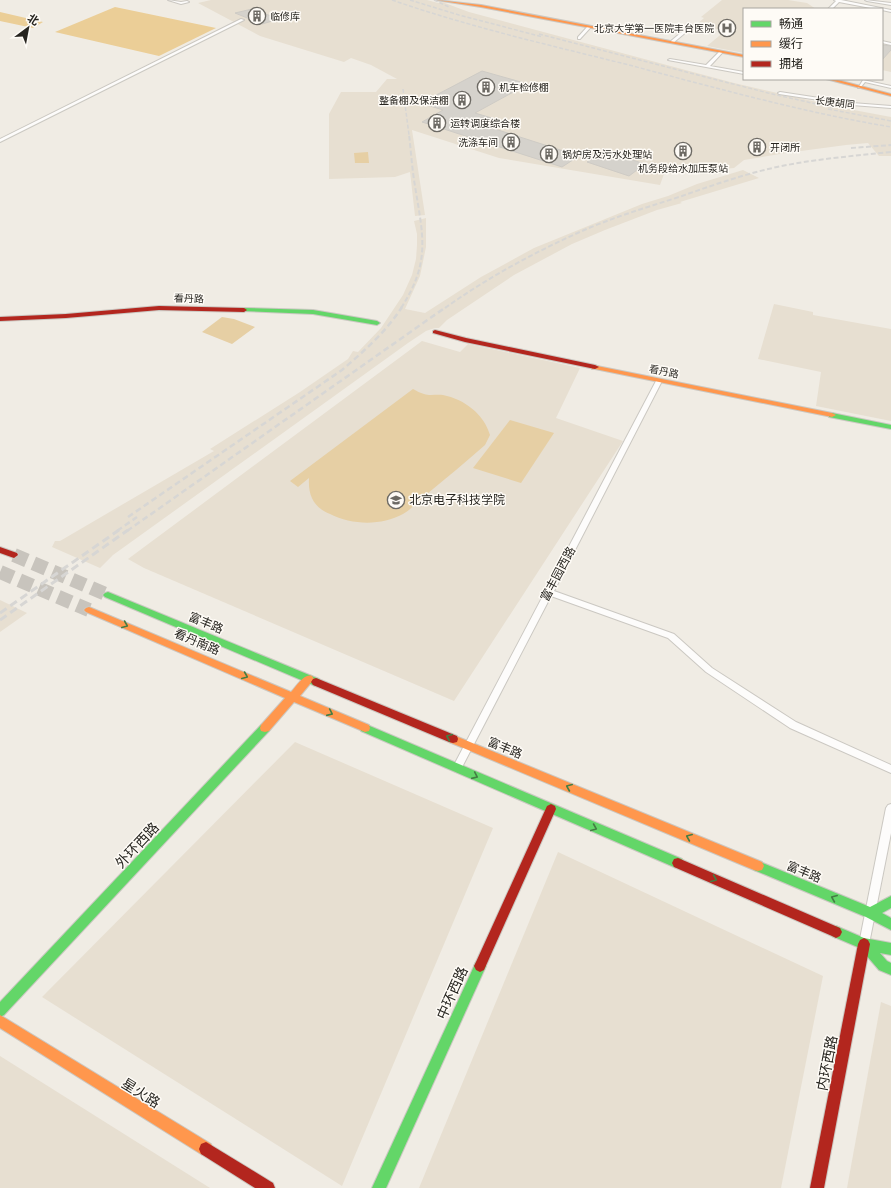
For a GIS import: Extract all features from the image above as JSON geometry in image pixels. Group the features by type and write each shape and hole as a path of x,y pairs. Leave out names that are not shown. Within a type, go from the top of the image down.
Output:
{"main road":[{"path":"438,0 481,6 743,56"},
{"path":"836,80 861,83 891,95"},
{"name":"看丹路","path":"0,319 66,316 159,308 313,312 377,323"},
{"name":"看丹路","path":"435,332 465,340 659,381 891,427"},
{"path":"0,550 14,555"},
{"name":"富丰路","path":"108,596 870,913 891,924"},
{"name":"看丹南路","path":"89,610 294,697"},
{"name":"外环西路","path":"0,1011 294,697 309,679"},
{"path":"294,697 864,944 891,949"},
{"name":"中环西路","path":"379,1188 551,809"},
{"path":"870,913 891,902"},
{"path":"864,944 883,966 891,970"},
{"name":"内环西路","path":"817,1188 864,944"},
{"name":"星火路","path":"0,1021 268,1188"}],"street":[{"path":"170,0 181,3 187,2"},
{"path":"836,0 876,8"},
{"path":"831,8 839,0"},
{"path":"867,0 891,4"},
{"path":"885,10 891,4"},
{"path":"885,10 891,11"},
{"path":"0,141 242,20"},
{"path":"579,38 589,27"},
{"path":"672,42 690,28 712,32"},
{"path":"707,66 721,52"},
{"path":"670,60 743,73"},
{"path":"861,83 891,87"},
{"name":"长庚胡同","path":"780,93 852,104 891,107"},
{"name":"富丰园西路","path":"457,768 659,381"},
{"path":"549,592 671,636 709,670 794,725 891,769"},
{"path":"864,944 891,808"}],"shaded area":[{"path":"211,0 427,0 438,3 442,2 469,12 734,83 843,108 891,117 891,156 879,156 868,143 846,145 744,160 734,168 664,174 660,185 499,158 412,130 425,215 415,216 410,172 395,177 329,179 329,114 341,92 376,92 387,79 397,79 371,65 351,58 344,62 260,36 198,3"},
{"name":"北京大学第一医院丰台医院","path":"722,0 788,0 807,3 814,8 743,8 743,53 707,46 725,31 696,25 704,18 701,17"},
{"path":"115,7 216,28 159,56 55,32"},
{"path":"0,12 43,22 33,28 0,21"},
{"path":"883,43 891,45 891,72 883,70"},
{"path":"368,152 369,163 355,163 354,153"},
{"path":"743,170 759,178 680,202 682,203 657,210 605,230 572,244 514,275 447,320 439,328 426,331 408,343 113,555 100,568 52,547 55,541 60,541 214,451 210,449 300,392 348,359 353,351 358,352 381,328 403,295 412,275 416,259 417,245 417,234 414,221 426,218 426,247 420,276 405,309 425,313 481,277 534,248 642,204 668,196 697,184"},
{"path":"774,304 813,312 813,315 891,329 891,421 816,406 821,372 758,359"},
{"path":"222,317 234,319 255,327 232,344 202,332"},
{"name":"北京电子科技学院","path":"422,341 460,352 468,344 580,368 556,418 623,441 454,701 144,568 128,559"},
{"path":"413,389 426,395 451,397 466,404 483,420 490,435 485,445 409,510 385,521 366,523 339,518 319,508 313,500 309,490 309,478 298,487 290,481"},
{"path":"510,420 554,433 521,483 473,468"},
{"path":"0,600 27,613 0,632"},
{"path":"295,742 493,828 342,1186 42,997"},
{"path":"558,852 823,976 781,1188 419,1188"},
{"path":"881,1002 891,1006 891,1188 847,1188"},
{"path":"0,1056 210,1188 0,1188"}],"building":[{"name":"临修库","path":"252,9 279,19 262,24 235,13"},
{"path":"883,45 891,46 891,50 883,59"},
{"path":"482,71 528,84 475,113 505,122 495,129 579,156 562,167 422,122 443,110 421,103"},
{"path":"604,151 645,164 629,176 587,162"}],"tunnel":[{"path":"14,555 108,595"},
{"path":"0,572 89,610"}],"railway":[{"path":"392,0 480,27 727,91 792,107 891,127"},
{"path":"410,0 459,15 543,37"},
{"path":"434,0 449,7"},
{"path":"539,34 768,93 834,108"},
{"path":"403,89 409,135"},
{"path":"828,109 891,121"},
{"path":"401,308 411,292 417,277 421,262 422,248 422,234 409,134"},
{"path":"851,148 891,145"},
{"path":"445,308 494,276 529,257 582,231 619,217 729,180 765,170 791,164 891,152"},
{"path":"128,517 342,370 382,333 402,307"},
{"path":"127,531 446,307"},
{"path":"117,531 137,517"},
{"path":"0,613 119,530"},
{"path":"0,620 128,530"}],"traffic: fast":[{"path":"244,310 313,312 377,323"},
{"path":"832,415 891,427"},
{"path":"108,595 316,682"},
{"path":"0,1011 265,728"},
{"path":"365,728 678,863"},
{"path":"758,866 870,913 891,924"},
{"path":"870,913 891,902"},
{"path":"836,932 864,944 891,949"},
{"path":"864,944 883,966 891,969"},
{"path":"379,1188 480,966"}],"traffic: slow":[{"path":"438,0 481,6 743,56"},
{"path":"832,80 891,95"},
{"path":"595,367 832,415"},
{"path":"89,610 365,728"},
{"path":"265,728 309,679"},
{"path":"453,739 758,866"},
{"path":"0,1021 206,1149"}],"traffic: jam":[{"path":"0,319 66,316 159,308 244,310"},
{"path":"435,332 465,340 595,367"},
{"path":"0,550 14,555"},
{"path":"316,682 453,739"},
{"path":"480,966 551,809"},
{"path":"678,863 836,932"},
{"path":"817,1188 864,944"},
{"path":"206,1149 268,1188"}],"place":[{"name":"临修库","path":"257,16"},
{"name":"北京大学第一医院丰台医院","path":"727,28"},
{"name":"机车检修棚","path":"486,87"},
{"name":"整备棚及保洁棚","path":"462,100"},
{"name":"运转调度综合楼","path":"437,123"},
{"name":"洗涤车间","path":"511,142"},
{"name":"开闭所","path":"757,147"},
{"name":"机务段给水加压泵站","path":"683,151"},
{"name":"锅炉房及污水处理站","path":"549,154"},
{"name":"北京电子科技学院","path":"396,500"}]}
